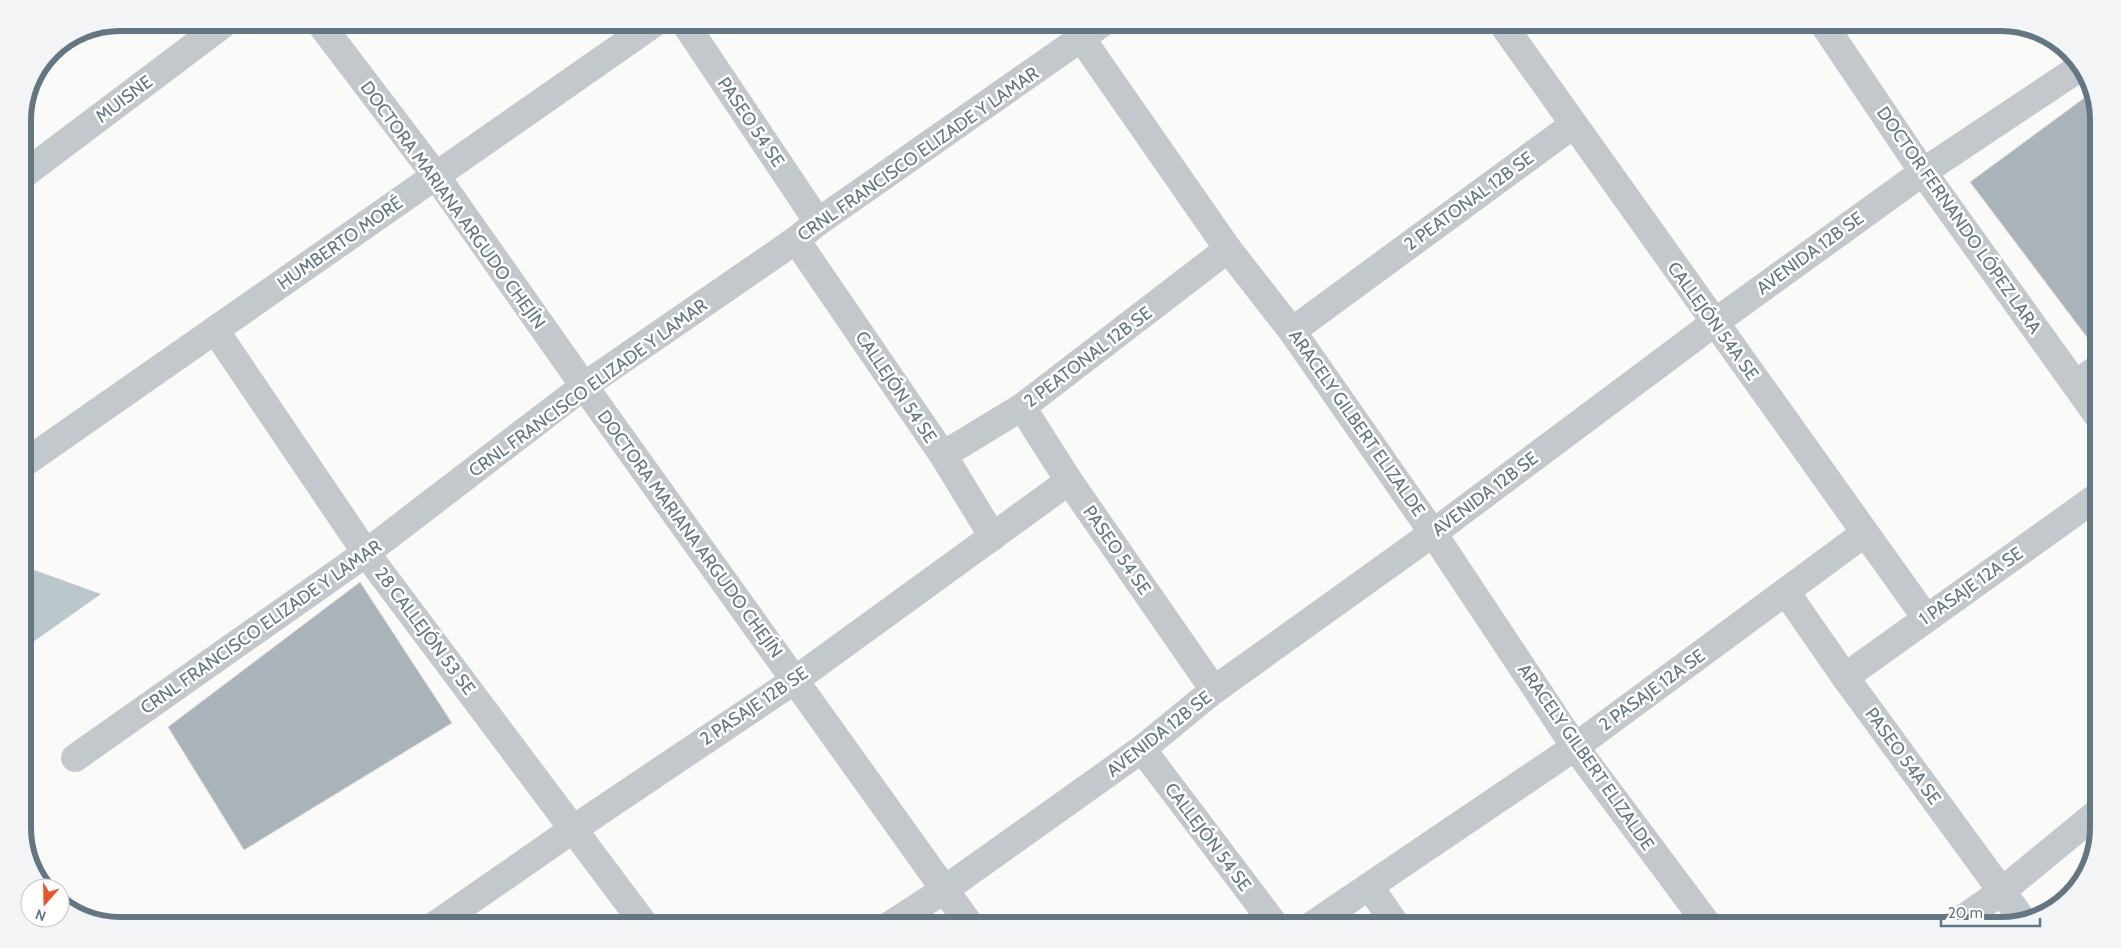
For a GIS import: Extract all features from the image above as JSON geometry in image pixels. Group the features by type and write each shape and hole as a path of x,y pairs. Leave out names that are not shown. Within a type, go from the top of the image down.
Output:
{"street":[{"name":"MUISNE","path":"31,169 214,31"},
{"name":"DOCTORA MARIANA ARGUDO CHEJÍN","path":"326,31 436,176 964,917"},
{"name":"HUMBERTO MORÉ","path":"31,458 643,31"},
{"name":"PASEO 54 SE","path":"690,31 818,222"},
{"name":"CRNL FRANCISCO ELIZADE Y LAMAR","path":"75,758 366,553 584,386 796,240 1076,31"},
{"name":"ARACELY GILBERT ELIZALDE","path":"1076,31 1228,250 1292,331 1434,533 1574,747 1701,917"},
{"name":"CALLEJÓN 54A SE","path":"1510,31 1573,125 1926,618"},
{"name":"DOCTOR FERNANDO LÓPEZ LARA","path":"1828,31 1923,172 2090,404"},
{"name":"AVENIDA 12B SE","path":"904,917 1142,749 1214,690 1434,533 1714,322 1923,172 2074,71"},
{"name":"2 PEATONAL 12B SE","path":"1292,331 1573,125"},
{"name":"CALLEJÓN 54 SE","path":"796,240 943,455 993,537"},
{"name":"2 PEATONAL 12B SE","path":"943,455 1022,407 1228,250"},
{"name":"28 CALLEJÓN 53 SE","path":"215,330 366,553 638,917"},
{"path":"2076,384 2090,374"},
{"name":"PASEO 54 SE","path":"1022,407 1069,482 1214,690"},
{"name":"2 PASAJE 12B SE","path":"448,917 572,830 795,680 1069,482"},
{"name":"1 PASAJE 12A SE","path":"1845,677 2090,502"},
{"name":"2 PASAJE 12A SE","path":"1325,917 1574,747 1865,533"},
{"name":"PASEO 54A SE","path":"1786,592 1845,677 2019,915"},
{"name":"CALLEJÓN 54 SE","path":"1142,749 1268,917"},
{"path":"1966,917 2002,891 2090,819"},
{"path":"1370,887 1390,917"}],"shaded area":[{"path":"31,569 101,594 31,643"}],"building":[{"path":"2086,96 2090,114 2090,341 1970,182"},
{"path":"360,582 452,723 244,850 168,727"}]}
